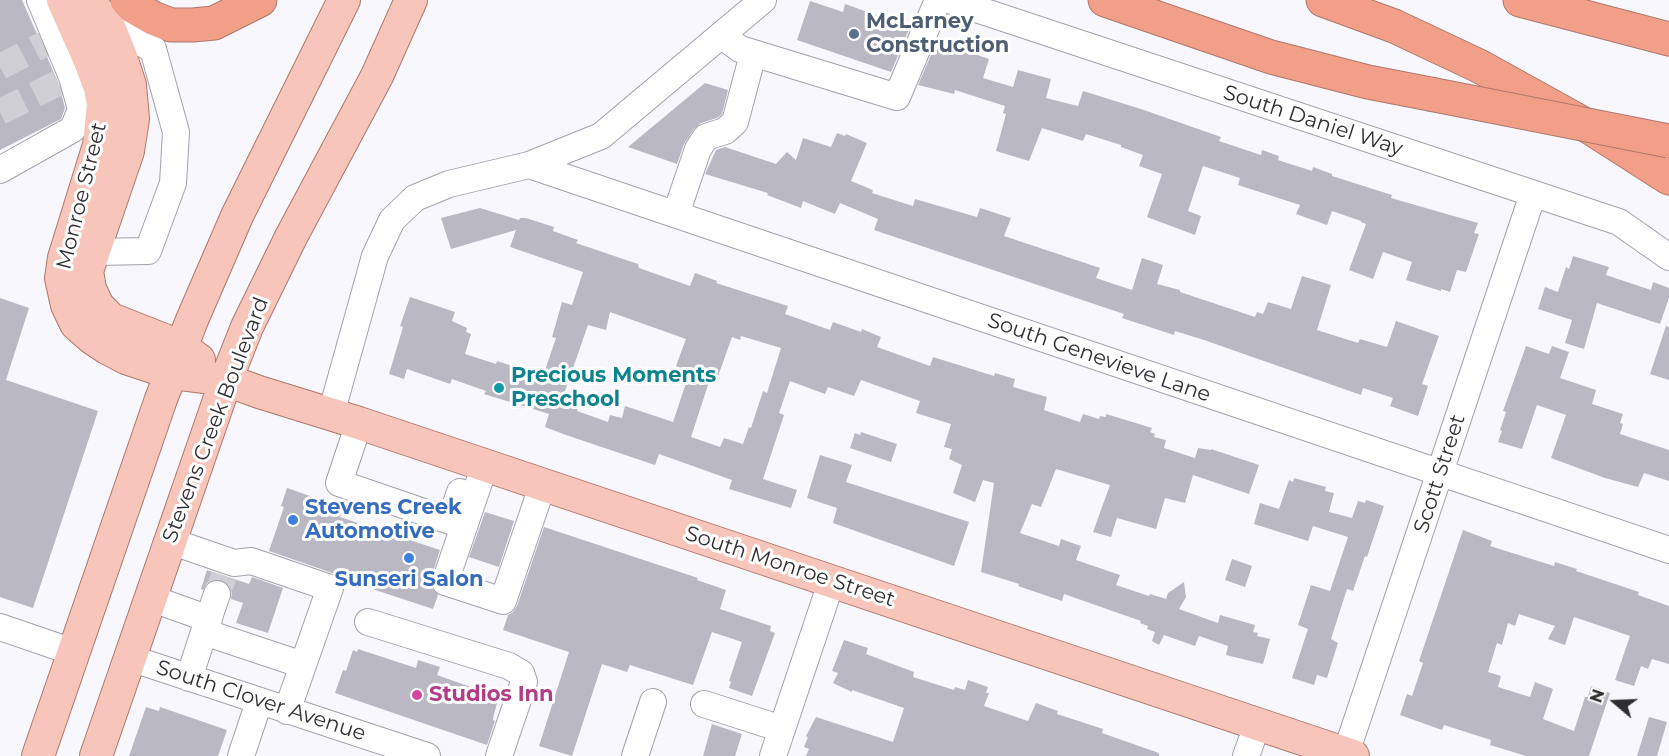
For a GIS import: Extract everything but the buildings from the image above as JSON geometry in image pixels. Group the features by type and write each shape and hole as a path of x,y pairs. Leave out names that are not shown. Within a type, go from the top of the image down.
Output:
{"highway":[{"path":"127,0 153,18 171,25 193,25 214,23 260,0"},
{"path":"1105,0 1271,57 1368,82 1669,141"},
{"path":"1323,0 1394,26 1479,66 1591,128 1666,178"},
{"path":"1520,0 1669,39"}],"main road":[{"name":"Monroe Street","path":"63,0 90,61 103,104 99,145 63,258 61,278 67,305 76,324 92,338 126,358 177,360"},
{"name":"Monroe Street","path":"89,0 109,27 130,84 133,119 128,151 87,271 90,289 98,306 111,319 177,360"},
{"path":"38,756 177,360 237,216 344,0"},
{"name":"Stevens Creek Boulevard","path":"96,756 226,380 257,305 377,76 411,0"},
{"name":"South Monroe Street","path":"177,360 259,392 345,418 832,580 1348,755"}],"street":[{"path":"0,170 73,129 81,109 50,41 40,0"},
{"path":"478,463 450,521 339,483 345,418 375,256 392,220 415,198 450,184 529,165 601,136 763,0"},
{"path":"721,35 740,49 753,54 897,98 938,0"},
{"name":"South Daniel Way","path":"949,0 1619,222 1669,257"},
{"path":"94,252 148,251 173,183 176,132 153,49 109,27"},
{"path":"676,214 698,149 706,137 725,131 735,122 753,54"},
{"name":"South Genevieve Lane","path":"529,165 1669,550"},
{"name":"Scott Street","path":"1348,755 1533,194"},
{"path":"478,463 445,582 503,602 543,484"},
{"path":"170,541 223,577"},
{"path":"189,678 223,577 234,562 251,561 330,588 287,711"},
{"path":"773,756 832,580"},
{"path":"150,598 207,625 303,665"},
{"path":"368,622 509,666 521,674 524,682 499,756"},
{"path":"0,627 73,652"},
{"name":"South Clover Avenue","path":"130,658 287,711 369,747 427,756"},
{"path":"242,756 260,702"},
{"path":"635,756 653,702"},
{"path":"704,704 782,729"},
{"path":"1246,756 1258,723"}],"tunnel":[{"path":"0,67 44,44"},
{"path":"0,112 62,81"},
{"path":"217,594 224,576"}],"place":[{"name":"McLarney Construction","path":"854,34"},
{"name":"Precious Moments Preschool","path":"499,388"},
{"name":"Stevens Creek Automotive","path":"293,520"},
{"name":"Sunseri Salon","path":"409,558"},
{"name":"Studios Inn","path":"417,695"}]}
